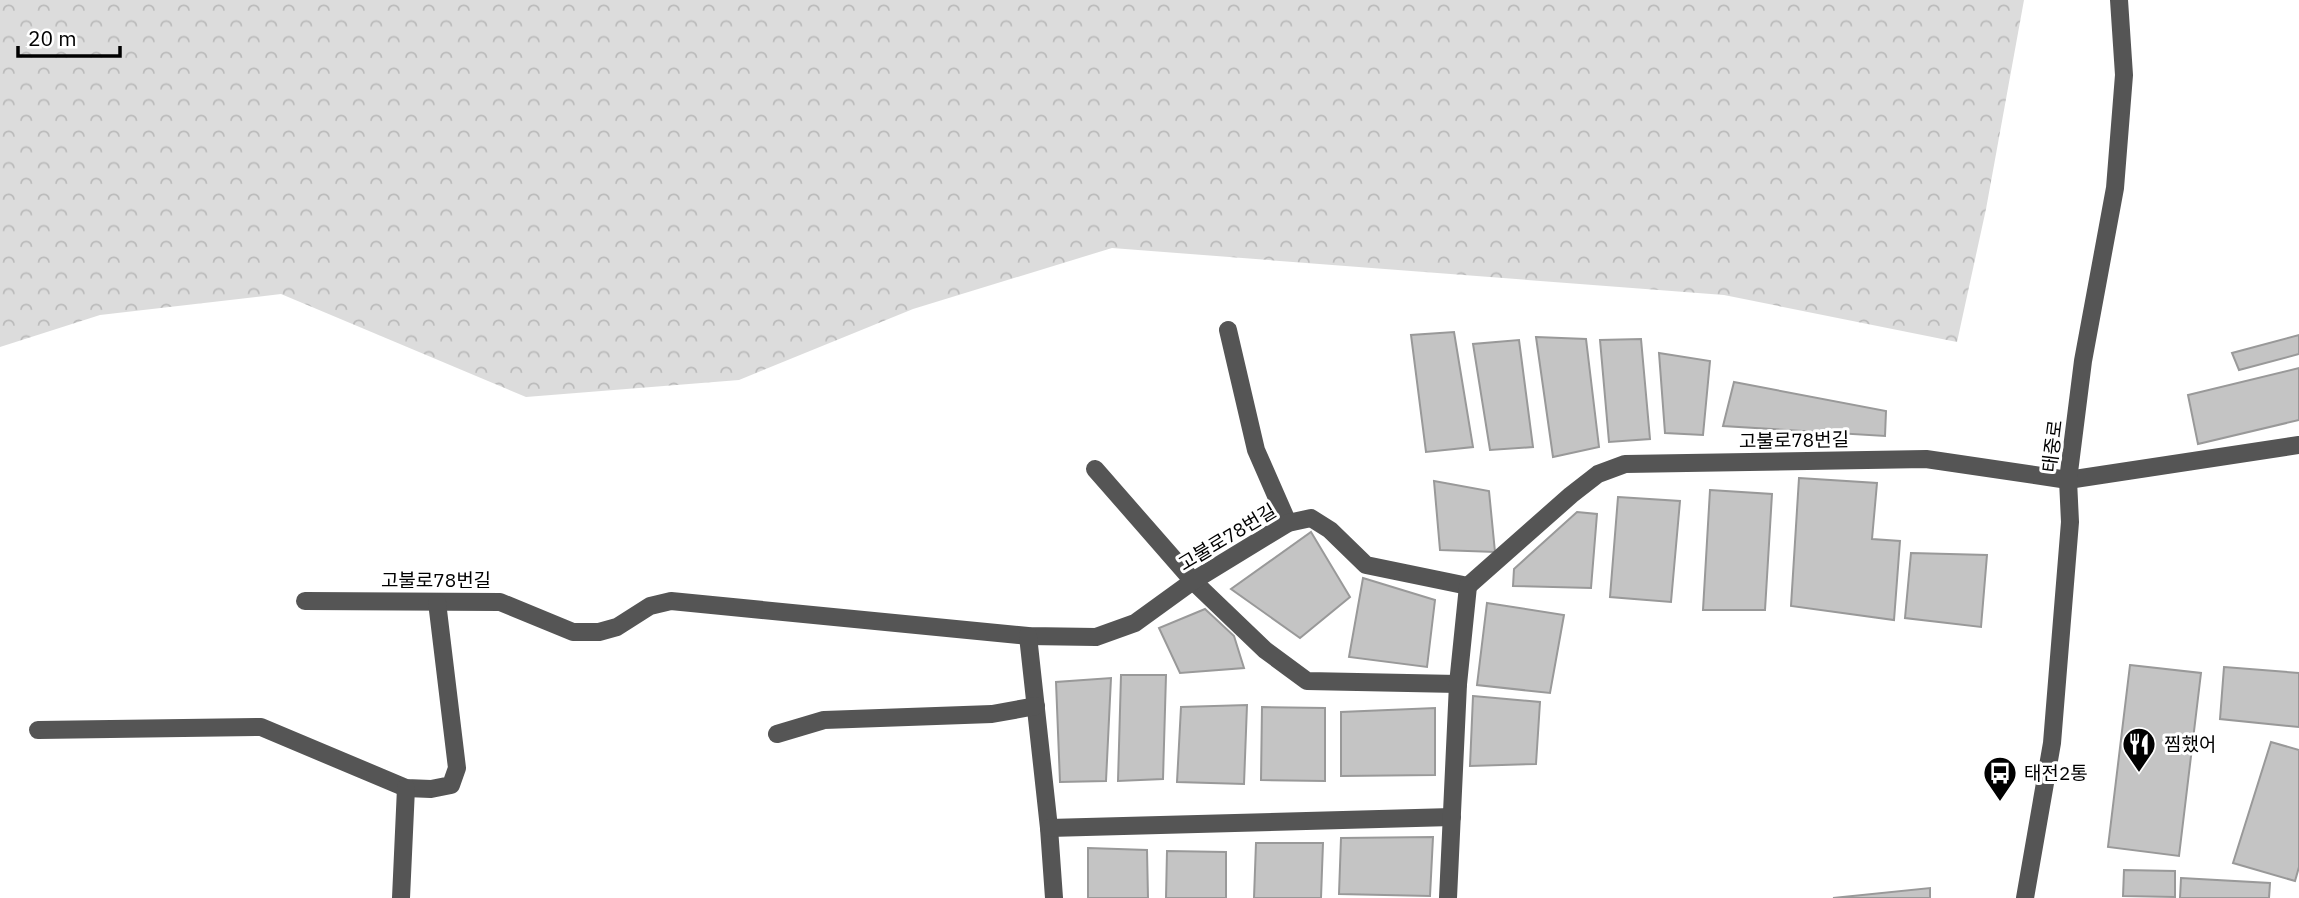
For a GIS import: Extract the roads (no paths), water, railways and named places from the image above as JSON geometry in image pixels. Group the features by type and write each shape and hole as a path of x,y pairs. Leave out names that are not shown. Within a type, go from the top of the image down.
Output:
{"street":[{"name":"태중로","path":"2025,898 2052,743 2070,522 2068,480 2083,362 2115,188 2124,75 2119,0"},
{"path":"1228,330 1256,450 1288,523"},
{"name":"고불로78번길","path":"305,601 500,602 573,632 599,632 617,626 650,606 671,601 1028,636 1096,637 1135,623 1193,582 1288,523 1311,518 1330,530 1366,565 1468,586 1598,474 1625,464 1926,459 2068,480 2299,445"},
{"path":"1095,469 1193,582 1265,650 1307,681 1458,684"},
{"path":"1448,898 1458,684 1468,586"},
{"path":"38,730 261,727 406,788 430,789 451,785 457,768 437,602"},
{"path":"1028,636 1054,898"},
{"path":"777,734 824,720 992,714 1036,706"},
{"path":"401,898 406,788"},
{"path":"1049,828 1452,817"}],"place":[{"name":"찜했어","path":"2139,774"},
{"name":"태전2통","path":"2000,803"}]}
